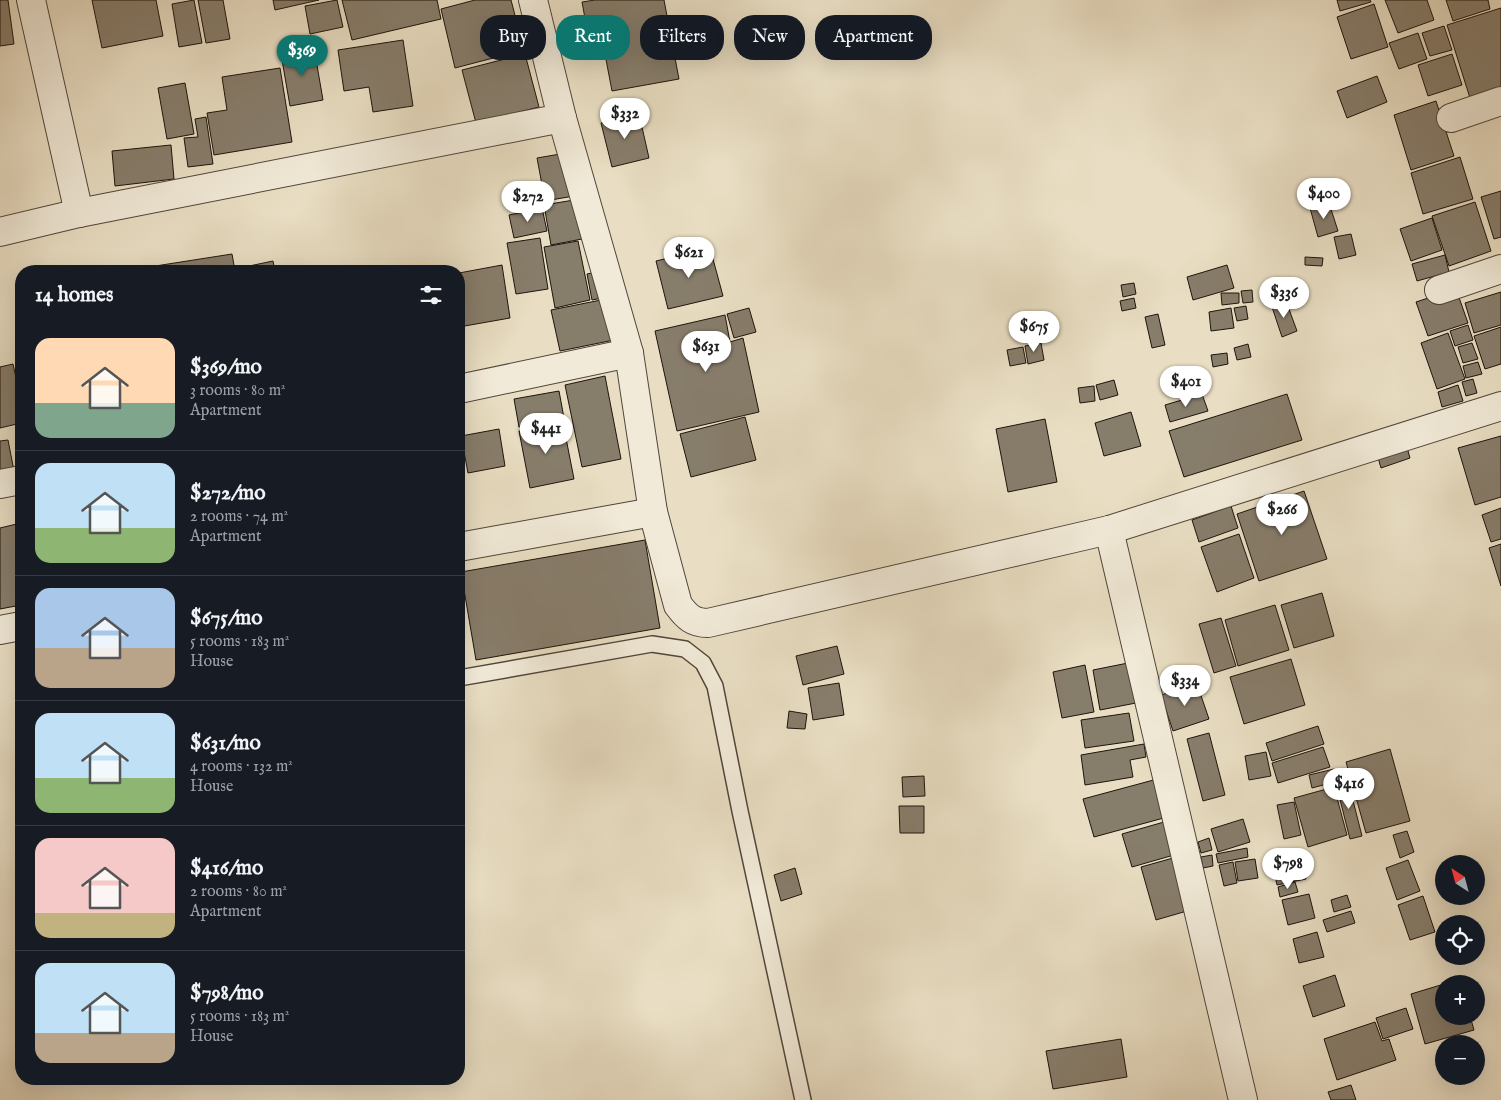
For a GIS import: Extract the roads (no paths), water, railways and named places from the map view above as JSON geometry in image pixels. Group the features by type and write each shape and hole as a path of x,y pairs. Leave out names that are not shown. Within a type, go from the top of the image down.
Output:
{"street":[{"path":"31,0 79,213"},
{"path":"533,0 562,118 629,353 652,512 678,605 686,616 696,623 717,621 1109,530 1501,406"},
{"path":"1450,118 1501,101"},
{"path":"0,232 79,213 562,118"},
{"path":"1438,290 1501,269"},
{"path":"465,387 629,353"},
{"path":"0,484 15,481"},
{"path":"465,546 652,512"},
{"path":"1109,530 1243,1100"},
{"path":"0,630 15,627"}],"lane":[{"path":"465,677 652,644 685,650 703,663 715,686 740,811 803,1100"}]}
